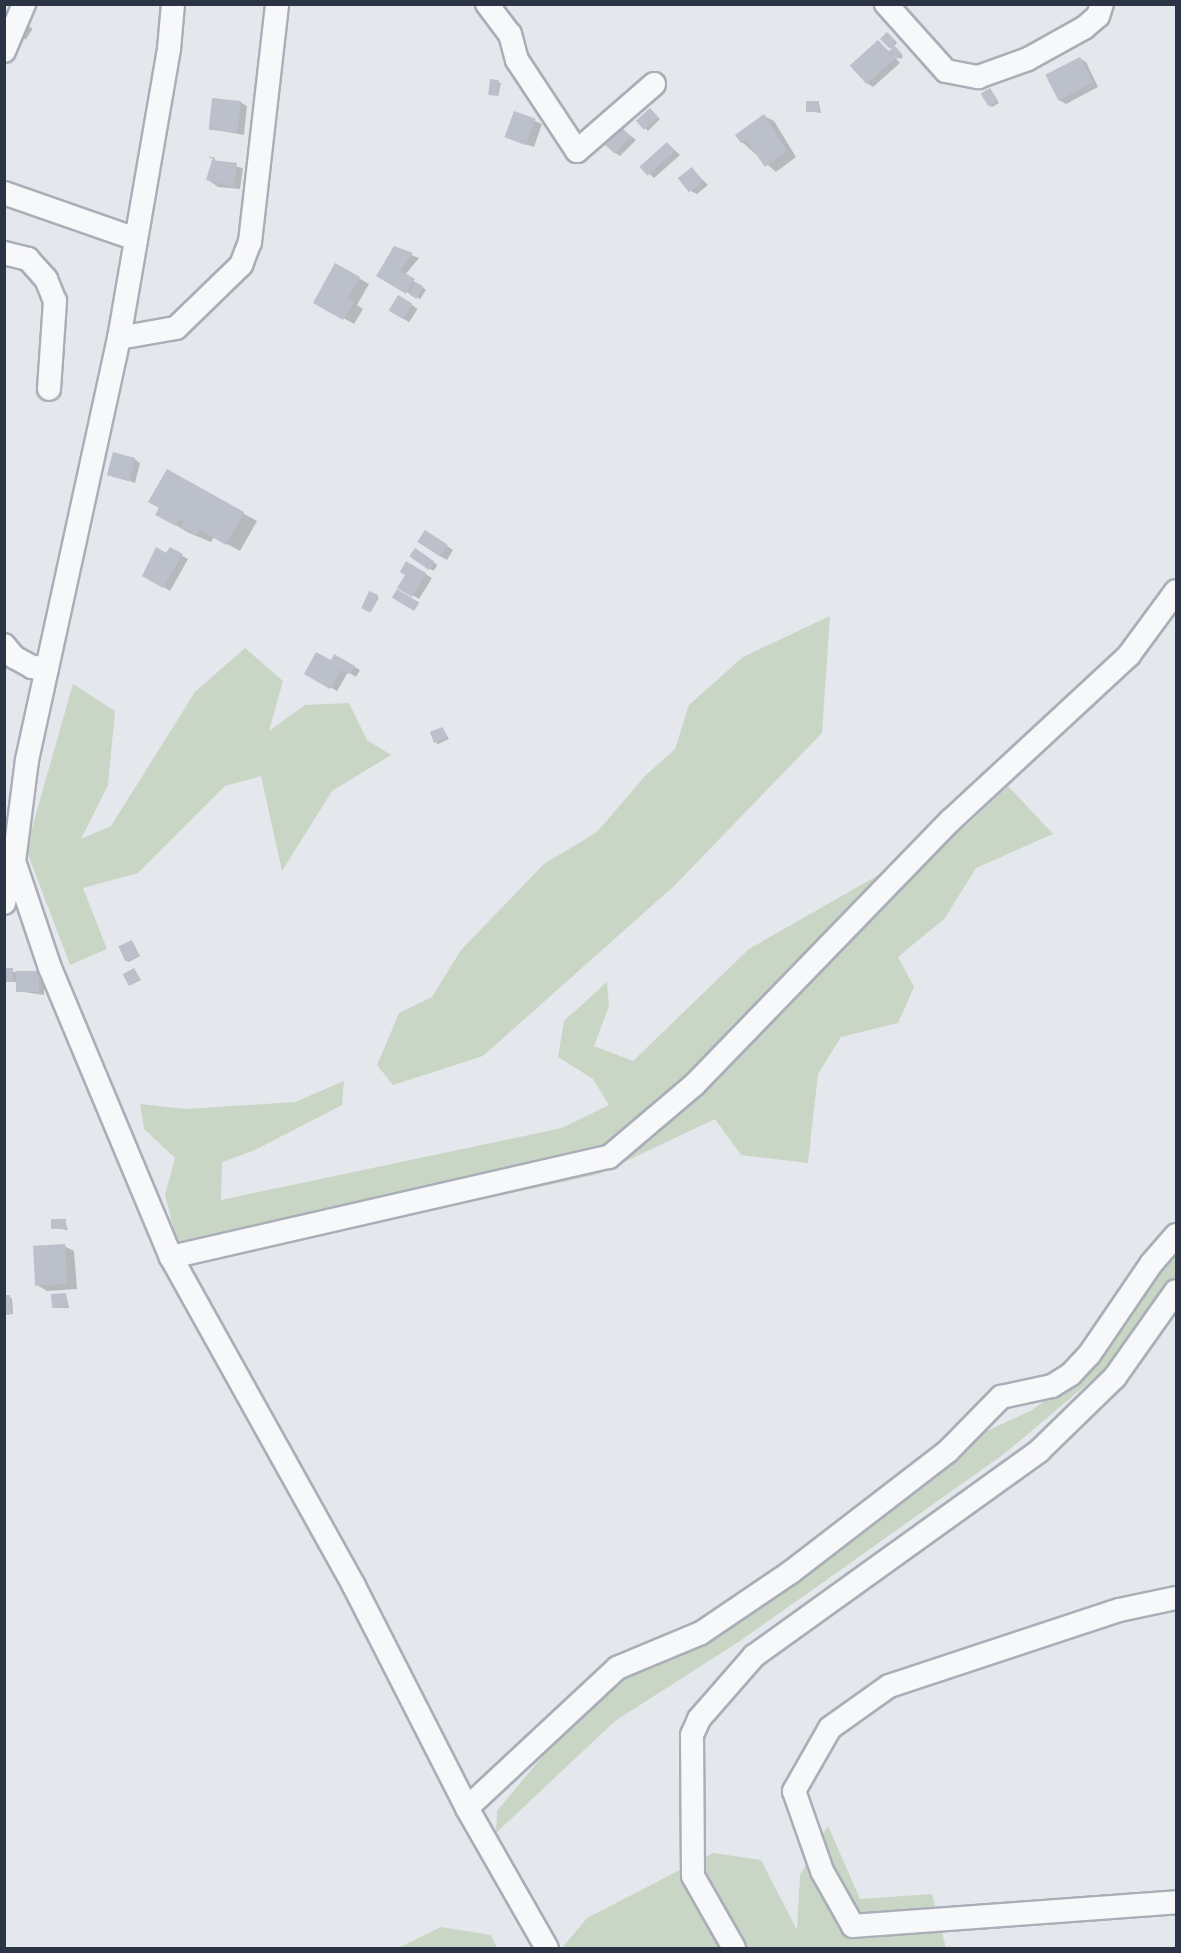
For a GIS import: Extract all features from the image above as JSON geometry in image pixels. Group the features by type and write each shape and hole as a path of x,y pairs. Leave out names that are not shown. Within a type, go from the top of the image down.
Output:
{"street":[{"path":"4,51 24,4"},
{"path":"4,903 27,760 119,338 169,49 173,4"},
{"path":"119,338 176,328 241,266 250,242 277,4"},
{"path":"488,4 510,34 517,60 577,151 654,84"},
{"path":"886,4 946,71 978,77 1028,58 1084,28 1098,16 1102,4"},
{"path":"4,193 136,239"},
{"path":"4,253 28,259 46,279 55,301 49,389"},
{"path":"171,1257 609,1157 694,1085 950,821 1129,655 1176,591"},
{"path":"4,645 14,657 32,667 47,668"},
{"path":"9,862 50,968 171,1257 354,1586 467,1808 548,1948"},
{"path":"467,1808 617,1668 701,1633 790,1572 948,1451 1001,1397 1052,1386 1071,1374 1089,1354 1151,1264 1176,1235"},
{"path":"734,1948 693,1876 692,1735 699,1719 754,1656 1039,1451 1115,1377 1176,1291"},
{"path":"1176,1598 1119,1610 889,1686 830,1728 794,1791 822,1871 853,1926 1176,1902"}],"green space":[{"path":"830,616 822,733 674,886 483,1056 393,1085 377,1065 399,1013 432,997 461,950 544,864 597,832 645,776 675,749 689,705 743,657"},
{"path":"245,648 283,681 269,731 305,705 349,703 367,740 391,755 332,791 282,871 261,776 225,786 138,873 83,888 107,949 70,965 26,849 73,684 115,711 108,785 81,839 111,826 195,692"},
{"path":"1008,786 1053,834 976,868 945,918 898,957 914,987 898,1023 841,1037 818,1074 808,1163 741,1155 715,1119 599,1174 183,1265 165,1195 175,1158 144,1129 140,1104 186,1109 295,1102 344,1081 342,1105 255,1150 222,1162 221,1200 562,1128 609,1105 593,1079 558,1057 564,1021 607,982 609,1006 594,1046 633,1061 749,949 968,824"},
{"path":"1176,1251 1176,1309 1004,1454 740,1641 615,1721 496,1833 497,1811 590,1699 968,1440 1032,1410 1068,1384 1097,1357"},
{"path":"828,1826 860,1899 932,1894 946,1948 562,1948 587,1918 713,1853 761,1860 797,1930 800,1875"},
{"path":"441,1927 491,1935 497,1948 398,1948"}],"building":[{"path":"887,32 896,41 889,48 880,39"},
{"path":"878,40 895,59 866,84 850,65"},
{"path":"895,46 902,54 897,59 889,51"},
{"path":"1080,57 1093,83 1058,101 1045,75"},
{"path":"490,79 499,80 497,96 488,95"},
{"path":"990,88 998,101 989,107 981,94"},
{"path":"212,98 241,101 237,133 209,130"},
{"path":"806,101 819,101 819,112 806,112"},
{"path":"650,108 658,117 644,130 636,121"},
{"path":"514,111 536,119 526,145 504,137"},
{"path":"764,114 787,151 765,167 746,140 741,143 735,135"},
{"path":"619,125 631,136 614,153 603,143"},
{"path":"667,142 675,151 648,176 640,167"},
{"path":"212,160 237,163 234,187 206,180"},
{"path":"692,167 703,181 689,192 678,178"},
{"path":"394,246 413,253 400,270 415,279 406,294 376,276"},
{"path":"335,263 360,277 348,298 354,302 343,320 313,303"},
{"path":"416,282 424,287 416,299 409,294"},
{"path":"398,295 413,304 403,319 389,310"},
{"path":"113,452 135,458 129,481 107,475"},
{"path":"167,469 244,512 226,545 200,530 197,535 181,527 184,522 179,519 176,526 155,515 159,508 148,502"},
{"path":"425,530 448,545 440,556 417,542"},
{"path":"156,547 166,553 170,547 183,554 163,588 142,576"},
{"path":"415,548 435,562 429,570 409,556"},
{"path":"406,561 426,573 412,597 397,588 405,575 400,572"},
{"path":"397,589 419,602 414,611 392,598"},
{"path":"369,591 378,595 370,612 361,608"},
{"path":"316,652 331,660 334,654 355,666 349,674 341,670 330,689 304,674"},
{"path":"443,727 447,738 434,743 430,732"},
{"path":"132,940 139,955 126,962 118,946"},
{"path":"4,968 13,968 13,981 4,981"},
{"path":"134,968 140,979 129,986 123,974"},
{"path":"16,971 39,971 39,992 16,992"},
{"path":"51,1219 66,1219 66,1229 51,1229"},
{"path":"65,1244 67,1284 35,1286 33,1246"},
{"path":"66,1293 67,1307 52,1308 51,1294"},
{"path":"4,1295 10,1295 11,1313 4,1314"}]}
